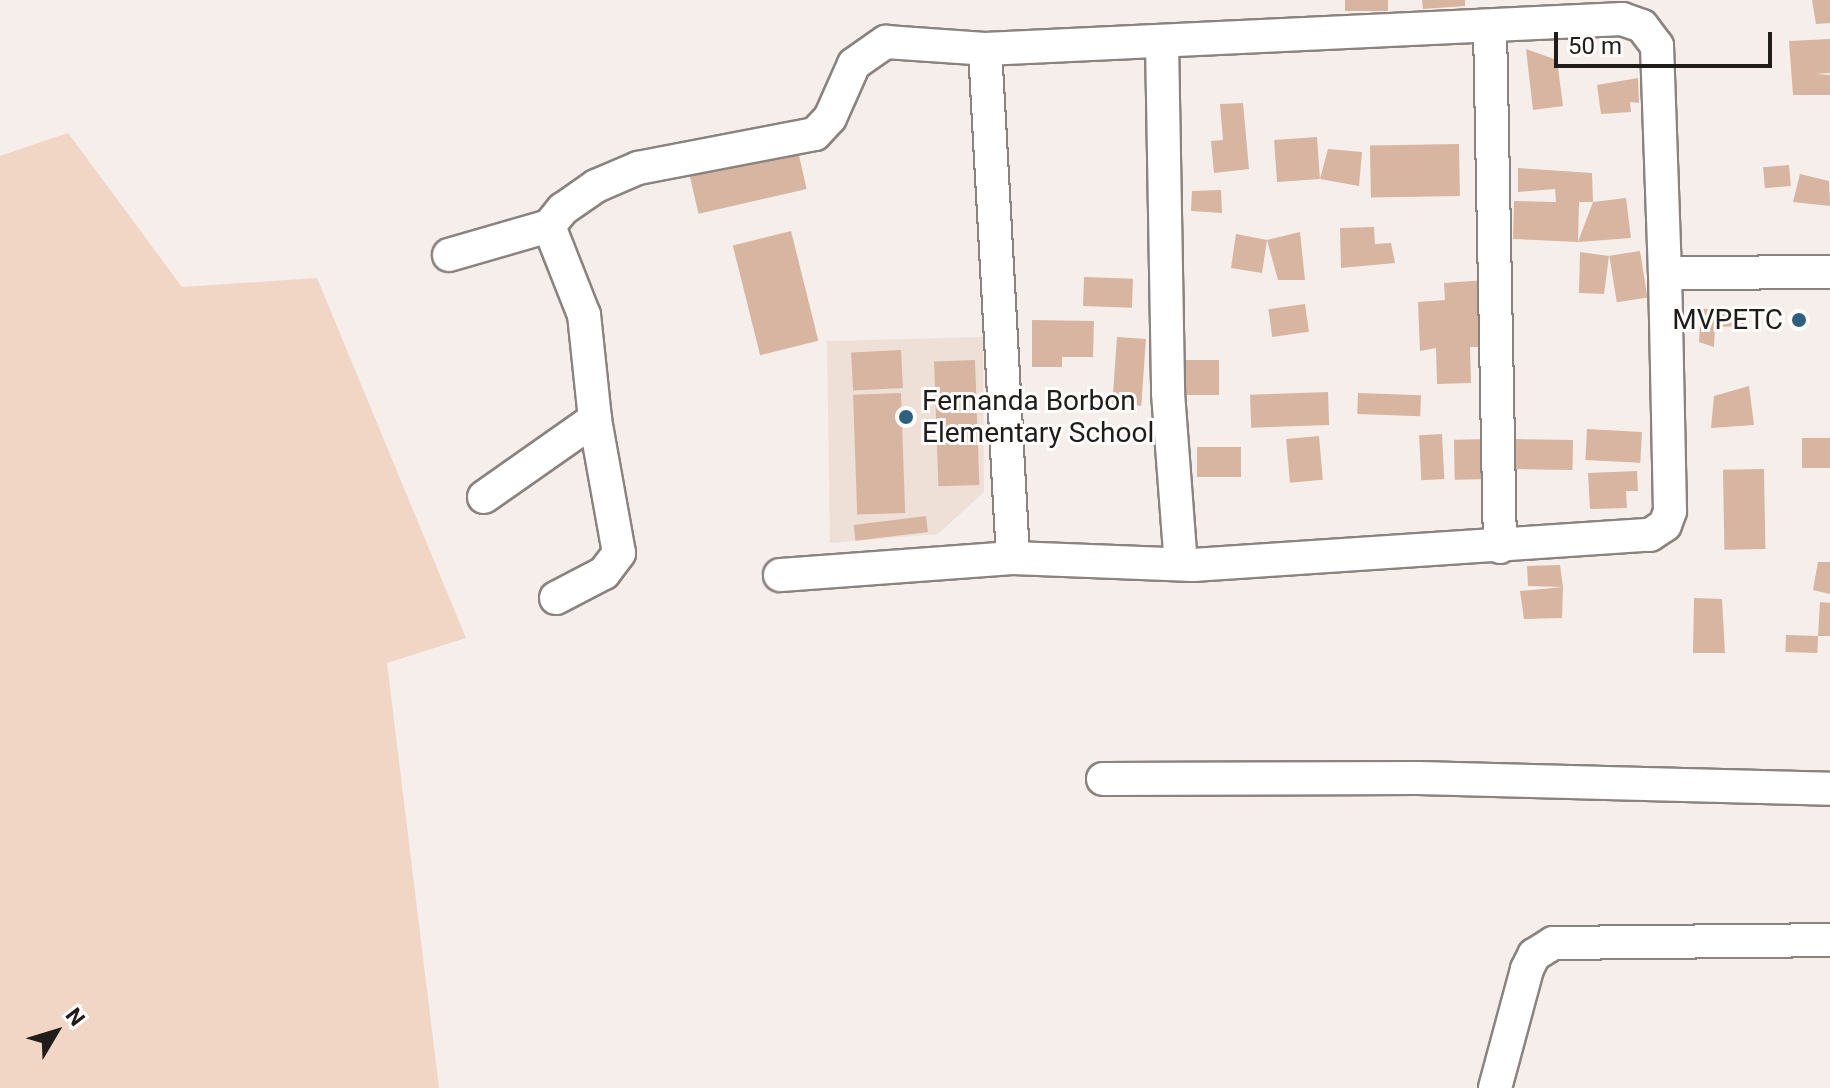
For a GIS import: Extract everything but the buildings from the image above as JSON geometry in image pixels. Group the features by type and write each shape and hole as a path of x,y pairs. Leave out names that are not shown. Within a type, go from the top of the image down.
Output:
{"street":[{"path":"449,255 549,226 596,186 638,168 815,134 830,118 854,64 886,42 985,49 1622,19 1642,26 1652,37 1663,98 1670,511 1665,525 1639,537 1500,547 1181,564 1013,558 780,575"},
{"path":"1490,27 1500,547"},
{"path":"1162,41 1168,393 1181,564"},
{"path":"985,49 1013,558"},
{"path":"549,226 584,315 595,419 619,553 604,573 556,598"},
{"path":"1665,273 1830,272"},
{"path":"484,497 595,419"},
{"path":"1103,779 1418,778 1830,789"},
{"path":"1495,1088 1527,969 1534,955 1553,943 1830,940"}],"shaded area":[{"path":"68,133 182,287 317,278 466,638 387,663 439,1088 0,1088 0,156"},
{"name":"Fernanda Borbon Elementary School","path":"983,337 984,492 938,534 830,543 827,341"}],"place":[{"name":"MVPETC","path":"1799,320"},
{"name":"Fernanda Borbon Elementary School","path":"906,417"}]}
